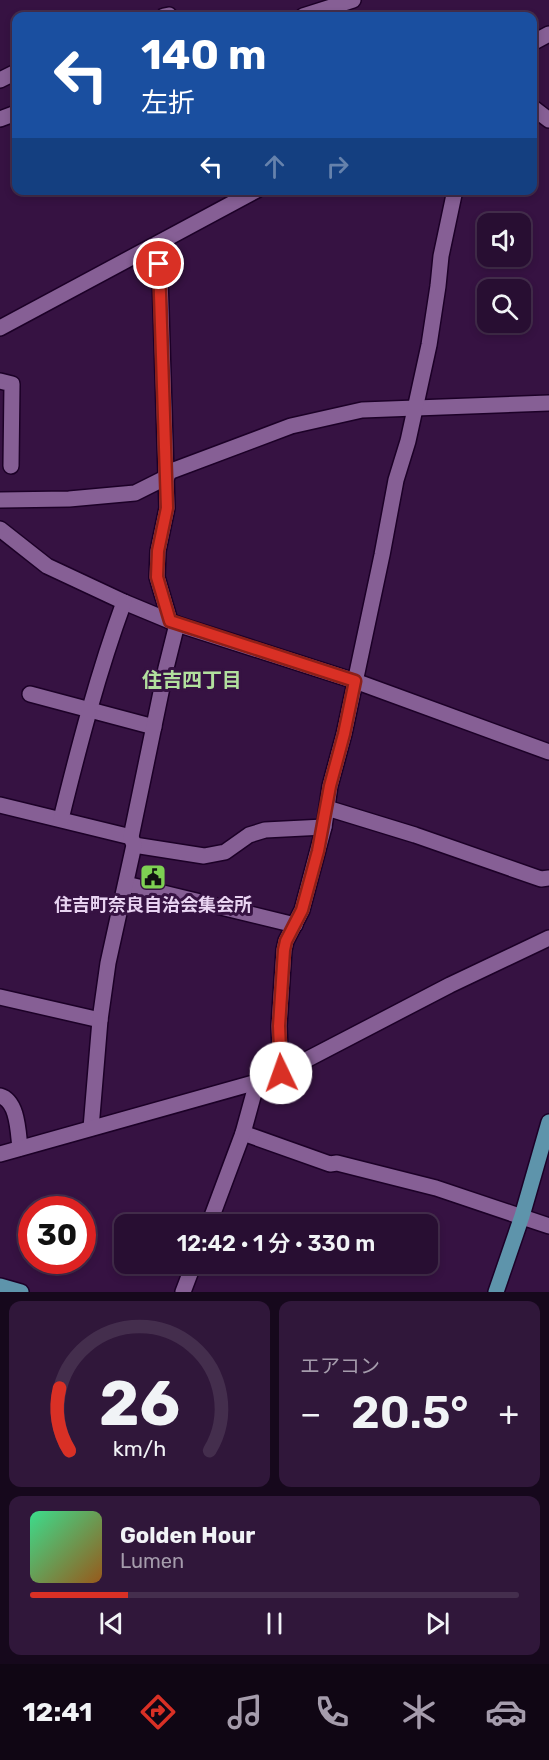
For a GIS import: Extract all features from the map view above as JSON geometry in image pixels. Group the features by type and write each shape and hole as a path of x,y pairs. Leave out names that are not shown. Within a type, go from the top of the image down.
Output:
{"main road":[{"path":"496,1292 522,1216 549,1122"},
{"path":"0,1286 21,1292"}],"street":[{"path":"316,12 353,0"},
{"path":"537,111 549,120"},
{"path":"0,328 248,195"},
{"path":"281,1073 279,1026 284,950 286,941 302,910 324,827 330,786 344,734 396,480 408,441 429,345 441,256 454,195"},
{"path":"91,1128 100,1020 108,963 126,884 173,622 157,577 158,551 167,508 159,243"},
{"path":"0,381 12,384 11,466"},
{"path":"0,500 69,499 135,493 167,475 300,423 362,410 549,403"},
{"path":"0,529 47,566 173,622 355,681 549,752"},
{"path":"61,819 88,709 124,602"},
{"path":"30,694 154,727"},
{"path":"0,805 61,819 132,841 204,856 225,852 249,835 265,830 324,827"},
{"path":"327,808 415,835 542,879 549,878"},
{"path":"126,884 295,925"},
{"path":"0,1154 257,1082 281,1073 450,985 549,938"},
{"path":"0,997 100,1020"},
{"path":"213,1214 243,1133 257,1082"},
{"path":"0,1096 5,1097 13,1110 20,1148"},
{"path":"243,1133 330,1164 337,1163 436,1188 549,1227"},
{"path":"183,1292 190,1274"}],"place":[{"name":"住吉町奈良自治会集会所","path":"153,877"}],"district":[{"name":"住吉四丁目","path":"192,680"}],"route":[{"path":"159,264 167,508 158,551 157,577 170,621 355,681 330,786 318,851 302,910 286,941 284,950 279,1026 281,1073"}]}
